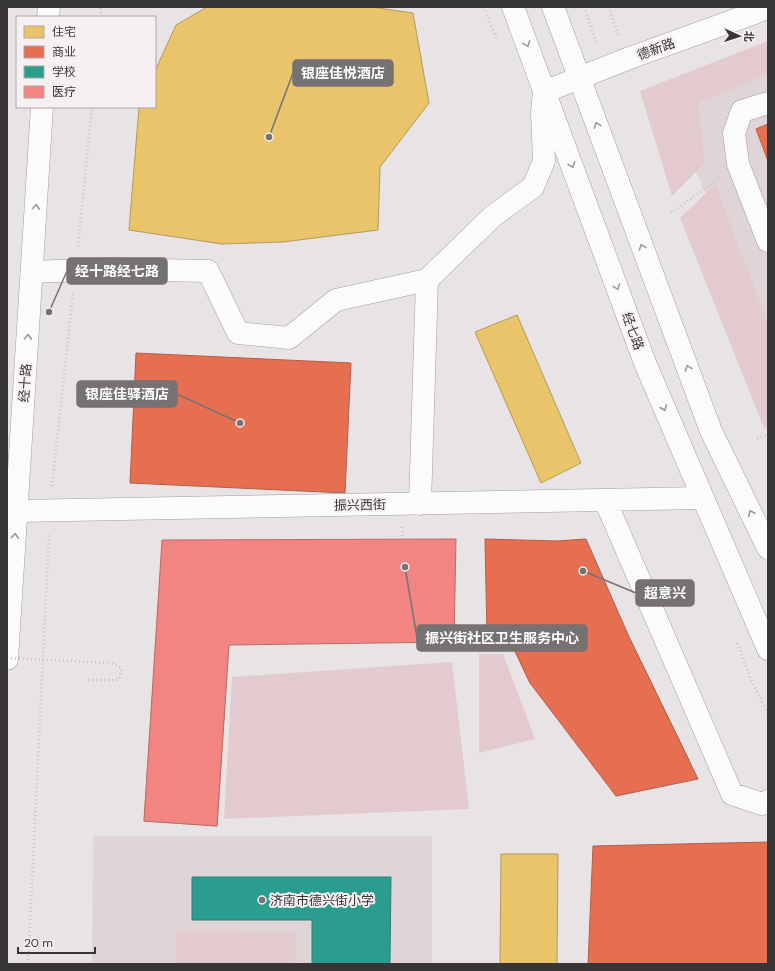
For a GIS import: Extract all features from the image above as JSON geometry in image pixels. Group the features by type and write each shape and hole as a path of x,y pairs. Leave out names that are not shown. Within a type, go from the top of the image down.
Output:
{"main road":[{"name":"经七路","path":"513,7 645,363 768,650"},
{"path":"552,7 580,77 711,431 768,548"},
{"name":"德新路","path":"544,92 580,77 768,8"},
{"path":"32,272 109,269 208,271 238,333 289,338 336,300 427,280 493,216 533,187 544,161 542,112 544,92"},
{"path":"768,103 742,111 734,133 738,164 768,241"},
{"name":"经十路","path":"7,658 42,108"},
{"path":"420,504 427,280"},
{"name":"振兴西街","path":"17,511 702,498"},
{"path":"605,500 732,794 762,804 768,801"}],"path":[{"path":"609,7 621,42"},
{"path":"671,213 738,164"},
{"path":"757,438 768,436"},
{"path":"7,658 111,663 122,669 119,679 88,680"}],"shaded area":[{"path":"768,41 768,74 698,103 705,163 672,196 640,91"},
{"path":"768,75 768,333 666,105"},
{"path":"715,184 768,323 768,427 764,428 680,218"},
{"path":"479,654 503,654 535,739 479,753"},
{"path":"452,662 469,809 224,819 232,677"},
{"name":"济南市德兴街小学","path":"93,836 432,836 432,964 92,964"},
{"path":"176,931 296,932 295,964 176,964"}],"building: 住宅":[{"path":"207,7 371,7 413,13 429,103 380,167 378,230 283,242 222,244 129,230 139,108 156,108 156,69 176,25"},
{"path":"517,315 581,463 541,483 475,332"},
{"path":"162,553 234,558 217,826 144,821"},
{"path":"560,555 606,651 630,639 689,760 616,796 555,671 530,683 486,591"},
{"path":"501,854 558,854 557,964 500,964"}],"building: 商业":[{"path":"768,124 768,161 756,129"},
{"path":"136,353 351,363 345,493 130,483"},
{"path":"485,539 557,541 586,539 630,639 698,779 616,796 530,683 508,636 487,637"},
{"path":"768,842 768,964 588,964 593,846"}],"building: 学校":[{"path":"192,877 391,877 390,964 312,964 312,920 192,920"}],"building: 医疗":[{"path":"456,539 454,642 229,645 217,826 144,821 162,540"}],"place":[{"name":"银座佳悦酒店","path":"269,137"},
{"name":"经十路经七路","path":"49,312"},
{"name":"银座佳驿酒店","path":"240,423"},
{"name":"振兴街社区卫生服务中心","path":"405,567"},
{"name":"超意兴","path":"583,571"},
{"name":"济南市德兴街小学","path":"262,900"}]}
